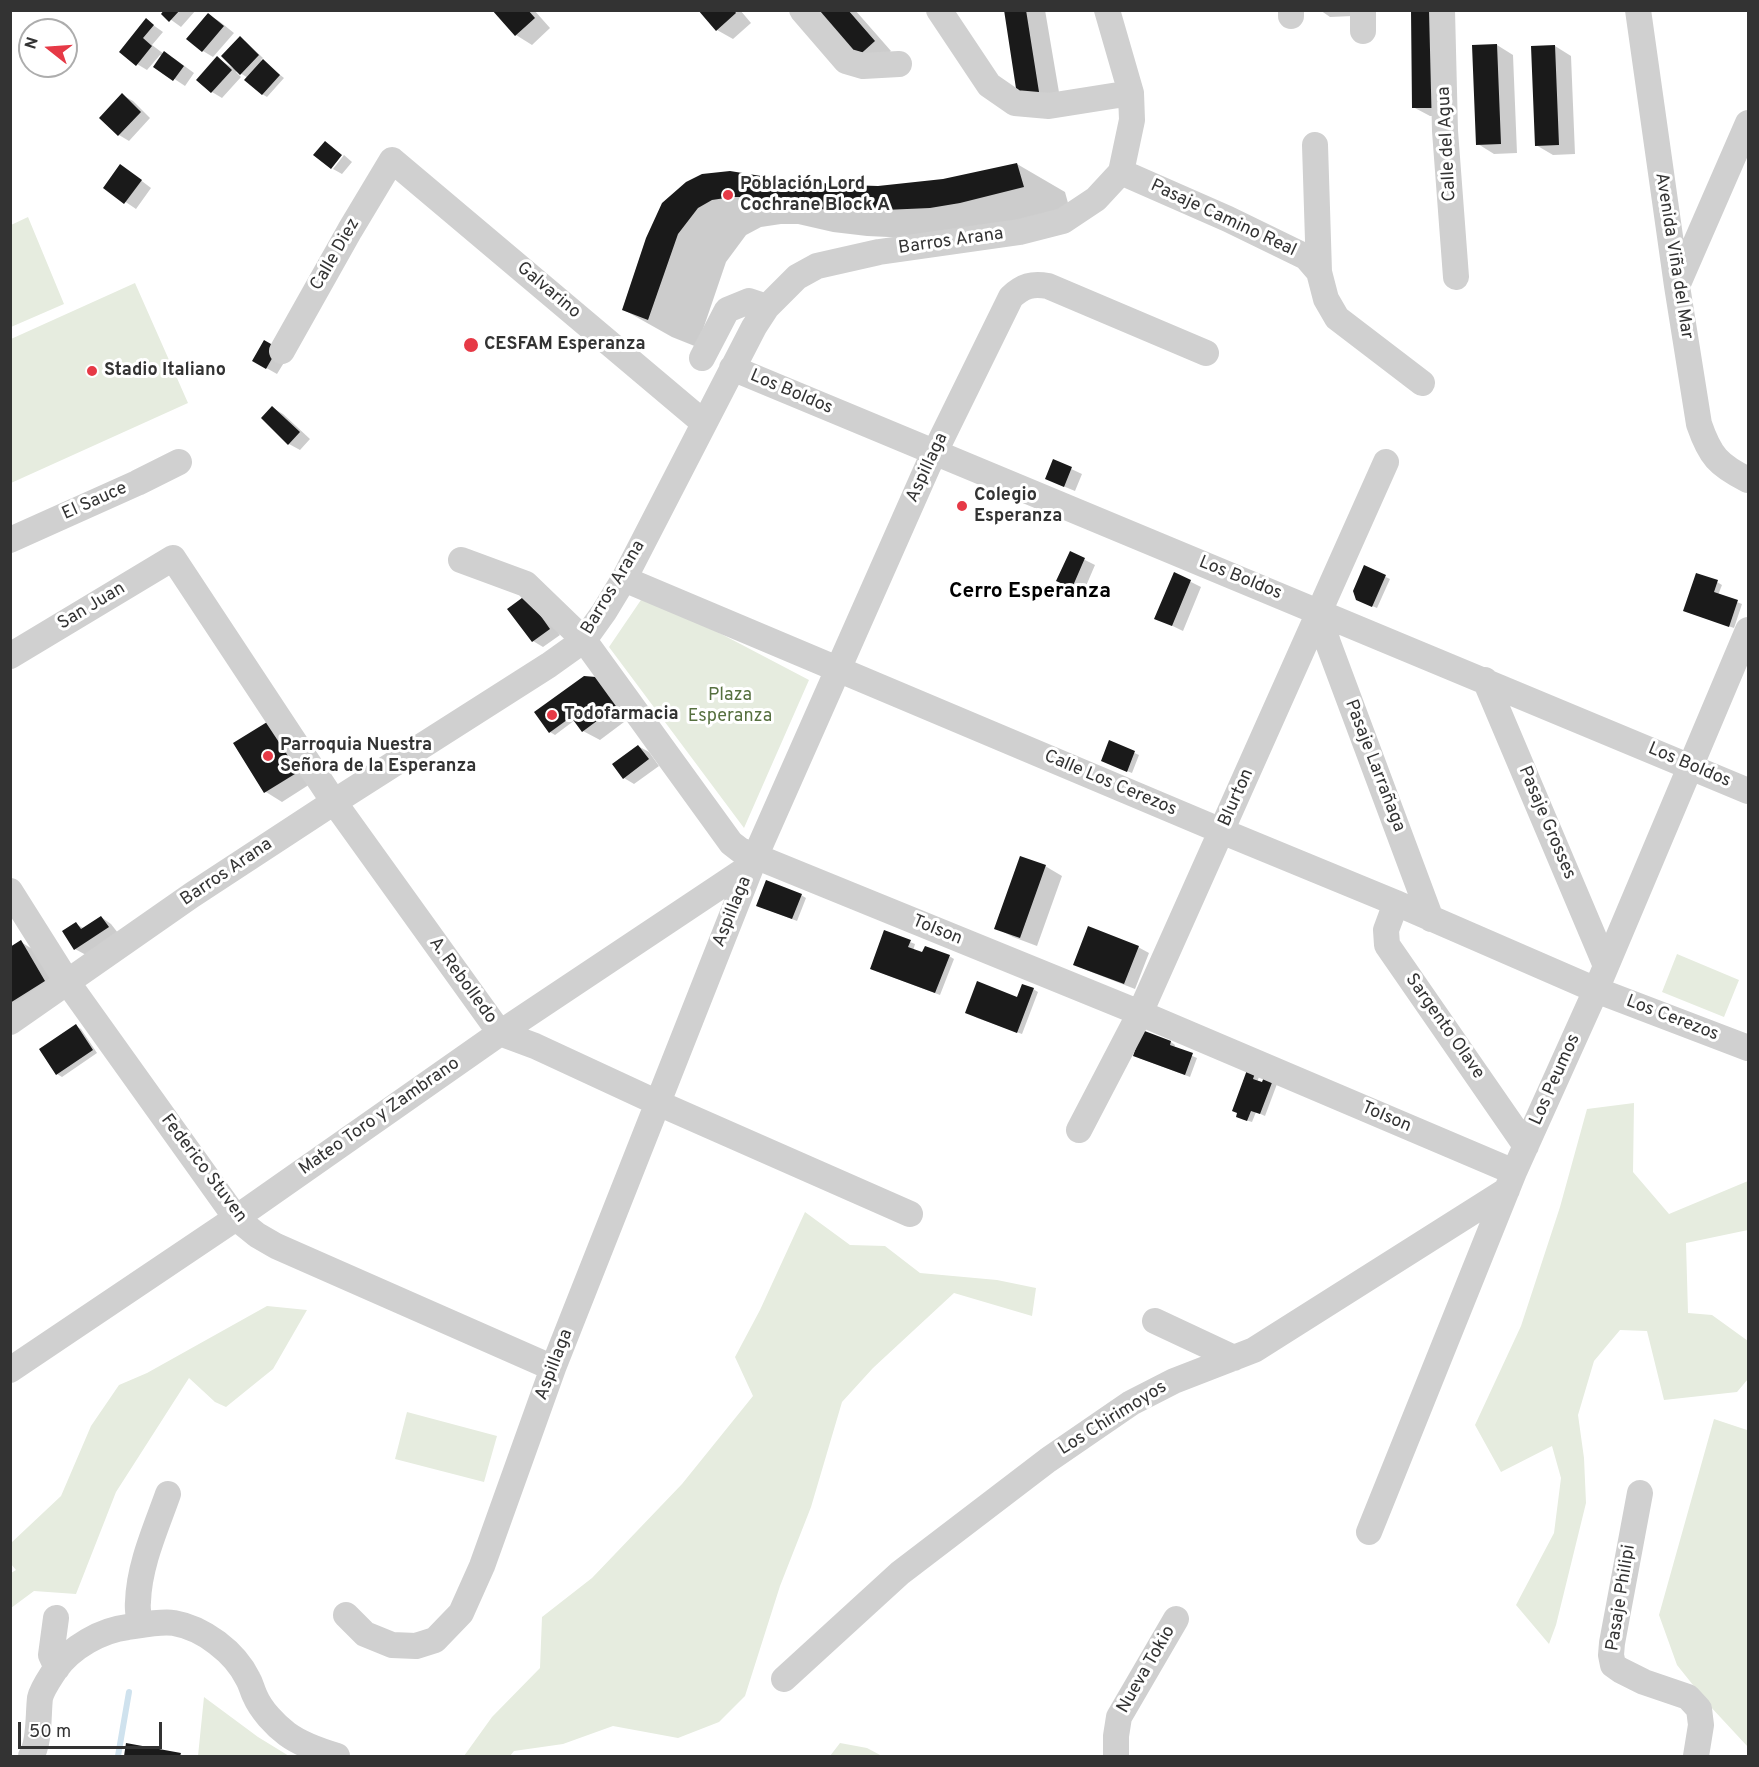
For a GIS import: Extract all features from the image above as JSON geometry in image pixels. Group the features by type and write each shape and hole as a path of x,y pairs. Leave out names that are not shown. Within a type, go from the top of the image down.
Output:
{"street":[{"path":"802,10 846,61 863,66 898,64"},
{"path":"939,10 989,85 1016,103 1049,106 1131,93"},
{"path":"1107,10 1131,93 1132,120 1121,172"},
{"name":"Calle del Agua","path":"1442,10 1445,132 1456,277"},
{"name":"Avenida Viña del Mar","path":"1638,10 1699,424 1706,444 1716,460 1749,480"},
{"path":"1677,286 1749,123"},
{"name":"Pasaje Camino Real","path":"1315,145 1319,272 1330,308 1337,318 1422,383"},
{"name":"Calle Diez","path":"282,351 392,160"},
{"name":"Galvarino","path":"392,160 704,423"},
{"name":"Pasaje Camino Real","path":"1121,172 1228,219 1306,257 1319,272"},
{"name":"Barros Arana","path":"10,1022 192,895 549,665 584,640 624,579 732,368 767,307 797,277 817,266 879,252 1020,232 1063,221 1096,199 1121,172"},
{"name":"Aspillaga","path":"346,1615 365,1634 392,1645 416,1646 435,1640 460,1613 482,1566 553,1368 753,861 935,453 1011,297 1027,285 1048,286 1206,353"},
{"path":"702,358 727,310 749,301 767,307"},
{"name":"Los Boldos","path":"732,368 1749,791"},
{"name":"El Sauce","path":"10,540 179,462"},
{"name":"Blurton","path":"1079,1130 1140,1013 1386,462"},
{"name":"San Juan","path":"10,656 174,558"},
{"name":"A. Rebolledo","path":"174,558 334,802 500,1033 535,1046 910,1214"},
{"name":"Tolson","path":"461,560 526,584 584,640 731,843 753,861 1140,1013 1510,1181"},
{"name":"Calle Los Cerezos","path":"624,579 1396,903 1596,990"},
{"name":"Pasaje Larrañaga","path":"1320,612 1328,643 1431,919"},
{"name":"Los Peumos","path":"1369,1532 1510,1181 1596,990 1749,630"},
{"name":"Pasaje Grosses","path":"1485,680 1606,966"},
{"name":"Mateo Toro y Zambrano","path":"10,1370 236,1218 500,1033 753,861"},
{"name":"Federico Stuven","path":"10,891 68,983 236,1218 257,1235 276,1246 553,1368"},
{"name":"Sargento Olave","path":"1396,903 1386,930 1387,945 1526,1146"},
{"name":"Los Cerezos","path":"1596,990 1749,1048"},
{"name":"Los Chirimoyos","path":"784,1679 900,1573 1048,1460 1131,1403 1174,1381 1254,1350 1510,1181"},
{"path":"1155,1321 1234,1358"},
{"name":"Pasaje Philipi","path":"1640,1493 1612,1643 1613,1665 1644,1682 1688,1697 1698,1709 1701,1725 1696,1756"},
{"path":"140,1625 137,1603 145,1559 168,1494"},
{"path":"56,1618 51,1655 57,1668"},
{"name":"Nueva Tokio","path":"1116,1756 1119,1717 1176,1619"},
{"path":"31,1756 34,1753 41,1695 57,1668 73,1652 100,1635 119,1628 171,1622 194,1628 216,1642 233,1657 248,1678 255,1697 269,1716 287,1734 311,1748 337,1756"}],"green space":[{"path":"28,217 64,304 11,327 11,225"},
{"name":"Stadio Italiano","path":"135,283 188,403 11,483 11,339"},
{"name":"Plaza Esperanza","path":"645,594 809,680 744,828 609,647"},
{"path":"1677,954 1739,980 1724,1017 1662,992"},
{"path":"1634,1103 1633,1172 1669,1214 1748,1181 1748,1230 1686,1243 1688,1313 1712,1315 1748,1341 1748,1379 1737,1392 1664,1400 1647,1331 1620,1330 1594,1361 1578,1415 1584,1458 1586,1503 1556,1625 1549,1644 1516,1605 1554,1533 1561,1478 1552,1446 1501,1472 1475,1425 1521,1326 1560,1207 1587,1109"},
{"path":"805,1212 850,1245 885,1246 920,1273 997,1280 1036,1288 1032,1316 954,1293 873,1368 842,1402 811,1507 780,1586 745,1696 719,1722 678,1738 613,1726 563,1744 514,1751 510,1756 464,1756 492,1717 540,1668 542,1617 592,1578 682,1484 753,1396 735,1357 760,1310"},
{"path":"267,1306 307,1310 273,1369 226,1407 215,1402 189,1378 116,1492 76,1594 34,1591 11,1608 11,1573 16,1570 11,1564 11,1543 61,1496 91,1426 119,1385 147,1373"},
{"path":"407,1412 497,1436 484,1482 395,1459"},
{"path":"1714,1419 1747,1430 1748,1436 1748,1747 1709,1705 1677,1665 1659,1615"},
{"path":"204,1697 258,1737 289,1756 198,1756"},
{"path":"840,1743 867,1748 882,1756 830,1756"}],"building":[{"path":"164,10 180,10 169,22 161,14"},
{"path":"492,10 528,10 535,18 515,36"},
{"path":"698,10 734,10 736,13 716,31"},
{"path":"812,10 848,10 875,41 855,59"},
{"path":"1004,10 1026,10 1039,92 1017,95"},
{"path":"1411,10 1436,10 1436,108 1412,108"},
{"path":"208,13 224,26 202,52 186,39"},
{"path":"146,18 154,25 143,38 152,46 136,66 119,52"},
{"path":"240,36 259,55 240,75 221,56"},
{"path":"1497,44 1501,144 1476,145 1472,45"},
{"path":"1555,45 1559,145 1535,146 1531,46"},
{"path":"164,51 184,66 173,81 153,67"},
{"path":"217,56 232,70 211,93 196,80"},
{"path":"263,59 280,75 262,95 244,80"},
{"path":"122,93 141,112 118,136 99,118"},
{"path":"325,141 342,155 331,169 313,155"},
{"path":"1017,163 1024,187 930,208 861,211 784,205 749,197 712,200 698,208 678,234 648,320 622,310 646,238 662,203 686,182 702,174 730,171 786,180 878,186 943,179"},
{"path":"120,164 142,180 124,204 103,188"},
{"path":"264,340 278,348 266,369 252,361"},
{"path":"272,406 300,432 288,445 261,418"},
{"path":"1053,459 1072,467 1064,487 1045,479"},
{"path":"1070,551 1085,558 1072,588 1056,581"},
{"path":"1364,565 1386,575 1372,607 1356,600 1353,591"},
{"path":"1174,572 1191,580 1172,626 1154,619"},
{"path":"1696,573 1718,580 1714,592 1738,600 1729,627 1683,611"},
{"path":"526,595 550,629 532,642 507,609"},
{"path":"584,676 596,677 617,706 582,732 571,717 549,733 534,712"},
{"name":"Parroquia Nuestra Señora de la Esperanza","path":"272,719 303,769 264,793 233,743"},
{"path":"1109,740 1135,751 1127,772 1101,761"},
{"path":"638,745 649,759 623,779 612,764"},
{"path":"1020,856 1046,865 1020,938 994,929"},
{"path":"766,880 802,894 792,919 756,906"},
{"path":"101,916 109,927 74,950 62,931 76,922 81,929"},
{"path":"1088,926 1139,946 1124,984 1073,965"},
{"path":"884,930 911,940 908,947 922,952 925,946 950,955 935,993 870,969"},
{"path":"21,940 45,981 10,1003 10,947"},
{"path":"977,981 1017,997 1022,984 1034,988 1017,1033 965,1013"},
{"path":"76,1024 93,1050 56,1075 39,1049"},
{"path":"1142,1030 1171,1041 1170,1045 1193,1053 1185,1075 1133,1056"},
{"path":"1247,1070 1255,1073 1253,1079 1262,1082 1264,1077 1273,1080 1260,1114 1251,1111 1247,1121 1236,1117 1237,1113 1232,1111"},
{"path":"126,1743 181,1753 180,1756 124,1756"}],"waterway":[{"path":"118,1756 129,1692"}],"place":[{"name":"Población Lord Cochrane Block A","path":"728,195"},
{"name":"CESFAM Esperanza","path":"471,345"},
{"name":"Stadio Italiano","path":"92,371"},
{"name":"Colegio Esperanza","path":"962,506"},
{"name":"Todofarmacia","path":"552,715"},
{"name":"Parroquia Nuestra Señora de la Esperanza","path":"268,756"}],"district":[{"name":"Cerro Esperanza","path":"1030,593"}]}
